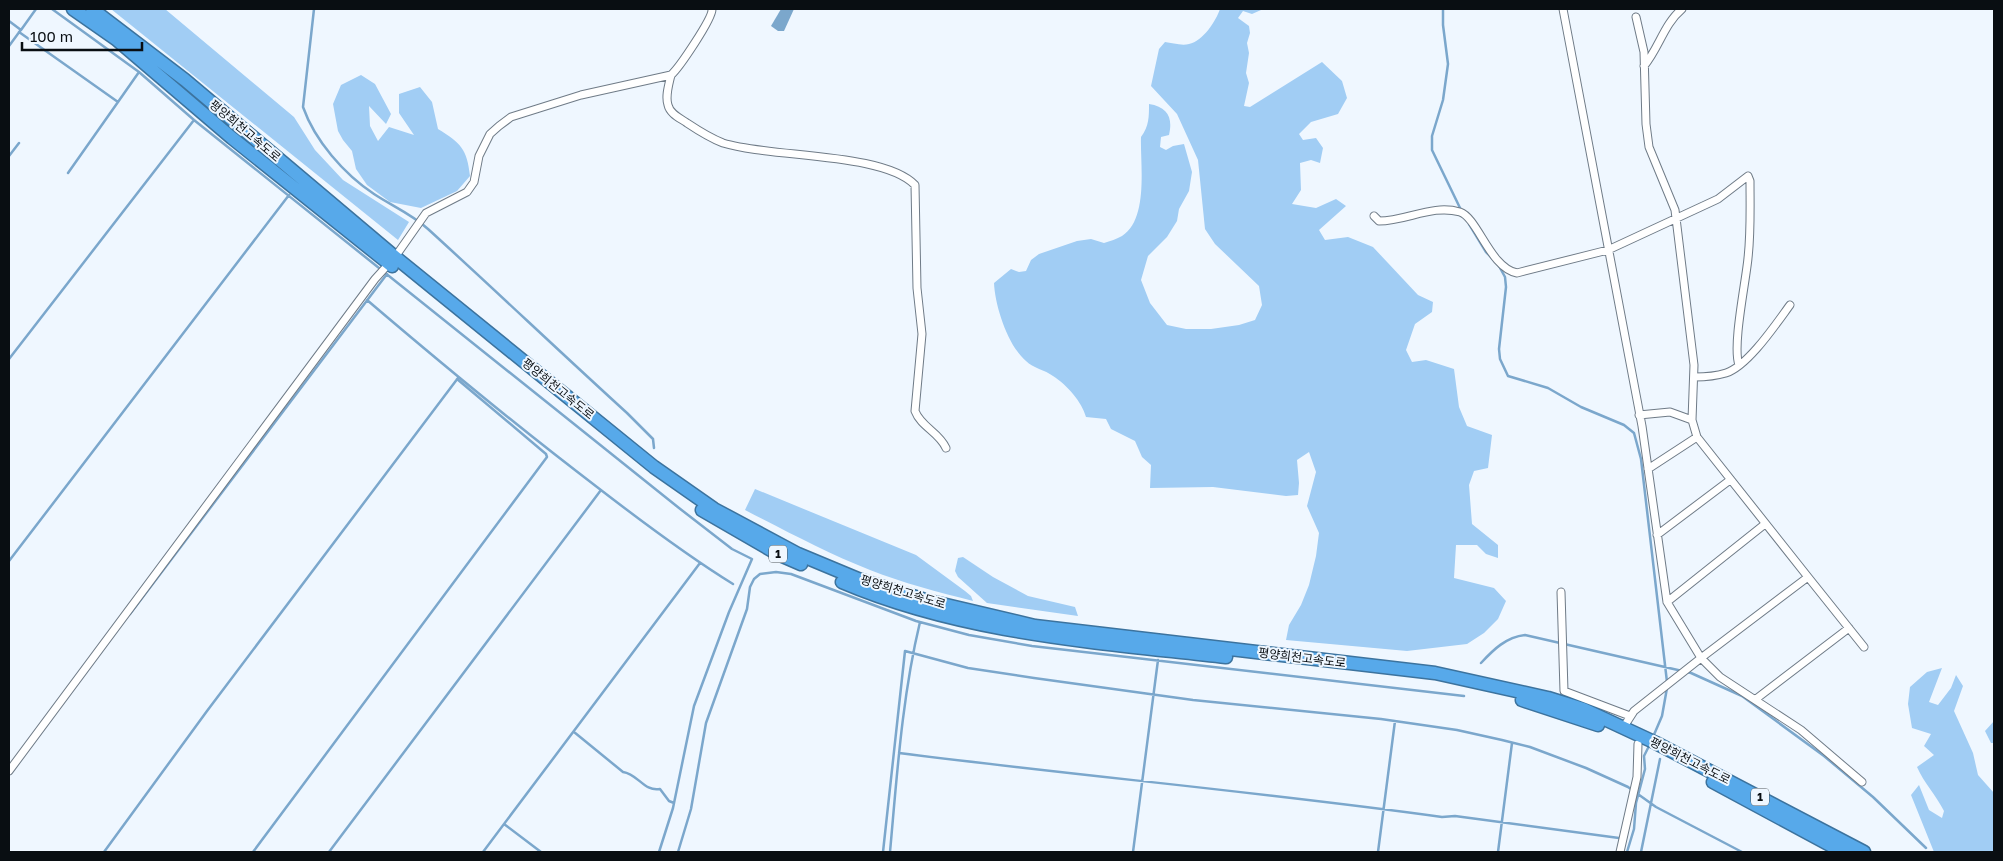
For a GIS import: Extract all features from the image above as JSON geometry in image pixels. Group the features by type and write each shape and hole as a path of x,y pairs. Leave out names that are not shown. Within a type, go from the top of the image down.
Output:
{"highway":[{"name":"평양희천고속도로","path":"73,9 116,39 232,138 392,260 654,467 707,504 798,554 858,579 925,600 1035,626 1435,674 1548,698 1583,709 1623,728 1647,745 1843,852"},
{"name":"평양희천고속도로","path":"92,9 185,80 392,260 619,448 717,521 778,554 855,587 922,610 1010,631 1458,686 1515,698 1589,721 1647,745 1864,852"}],"street":[{"path":"1563,9 1639,415 1667,602 1701,658 1720,677 1801,730 1862,782"},
{"path":"1644,66 1654,54 1672,18 1682,9"},
{"path":"9,771 426,213 467,192 474,182 479,156 490,134 511,117 581,95 671,75 680,68 714,10"},
{"path":"1636,17 1644,52 1646,124 1649,147 1672,203 1675,220 1695,377 1692,420 1697,437 1864,647"},
{"path":"671,75 667,96 668,106 674,114 709,137 725,144 858,162 899,174 915,185 917,288 922,334 915,411 917,418 944,442 946,448"},
{"path":"1374,216 1379,221 1390,221 1433,210 1458,212 1467,216 1484,244 1503,265 1510,272 1517,273 1608,250 1718,199 1748,176 1750,181 1749,240 1740,318 1737,357 1739,365"},
{"path":"1695,377 1726,373 1739,365 1753,351 1790,305"},
{"path":"1639,415 1670,412 1692,420"},
{"path":"1648,470 1697,437"},
{"path":"1657,535 1730,480"},
{"path":"1667,602 1765,524"},
{"path":"1623,728 1634,711 1808,577"},
{"path":"1562,592 1564,691 1630,716"},
{"path":"1756,699 1849,628"},
{"path":"1620,852 1647,745"}],"shaded area":[{"path":"111,9 165,9 294,117 315,150 343,180 409,222 398,240"},
{"path":"781,9 794,9 784,31 778,31 771,26"},
{"path":"1220,9 1261,10 1252,14 1243,11 1238,18 1249,26 1250,33 1247,43 1249,53 1246,73 1249,83 1244,106 1250,107 1322,62 1342,81 1347,98 1338,114 1311,122 1299,134 1303,140 1316,138 1323,148 1320,163 1311,160 1300,163 1301,190 1292,204 1316,208 1336,199 1346,206 1319,230 1325,240 1348,237 1373,247 1418,295 1433,302 1432,312 1415,324 1406,350 1412,362 1426,360 1454,369 1459,407 1467,426 1492,435 1488,468 1474,471 1469,485 1472,524 1498,545 1498,558 1486,554 1477,545 1456,545 1454,578 1494,588 1506,601 1498,619 1484,633 1467,644 1407,651 1286,640 1289,625 1301,605 1309,585 1319,533 1307,506 1316,472 1309,452 1297,460 1298,495 1286,496 1213,487 1150,488 1151,465 1142,457 1135,441 1111,429 1106,419 1086,417 1073,394 1064,384 1029,363 1019,354 1008,336 997,303 994,283 1011,269 1019,272 1026,271 1031,260 1039,254 1077,241 1091,239 1104,243 1122,236 1131,228 1140,204 1142,175 1141,137 1148,121 1149,104 1161,108 1168,114 1170,123 1169,135 1161,137 1160,147 1166,150 1173,146 1184,144 1192,172 1189,191 1179,209 1177,221 1167,237 1148,256 1141,280 1150,303 1167,325 1186,329 1211,329 1239,325 1255,320 1262,305 1259,286 1215,244 1205,229 1198,160 1177,114 1151,86 1159,49 1165,42 1183,45 1199,39 1208,30"},
{"path":"361,75 375,84 391,114 386,124 369,106 370,126 378,141 389,127 414,135 399,113 399,94 420,87 432,102 438,129 452,138 465,153 470,176 457,191 421,208 390,202 367,185 356,169 352,151 338,131 333,104 341,85"},
{"path":"755,489 916,555 965,591 971,596 973,601 934,591 870,570 776,526 745,510"},
{"path":"963,557 993,577 1028,596 1075,607 1078,616 987,603 958,577 955,571 958,558"},
{"path":"1942,668 1929,702 1938,705 1951,688 1956,675 1963,686 1954,711 1973,753 1978,775 1994,793 1994,852 1934,852 1911,795 1919,785 1929,810 1942,818 1944,811 1917,767 1934,755 1924,746 1931,734 1912,728 1908,704 1910,687 1927,672"},
{"path":"1994,721 1994,743 1991,743 1985,731"}],"waterway":[{"path":"9,21 21,30 36,9"},
{"path":"52,9 139,72 194,120 679,508 732,549 752,559 729,612 694,706 673,808 659,852"},
{"path":"314,9 303,107 315,132 332,156 363,186 428,229 627,413 653,439 654,448"},
{"path":"1443,9 1448,64 1443,100 1432,136 1432,150 1461,210"},
{"path":"9,46 20,31"},
{"path":"19,32 118,102 139,72"},
{"path":"68,173 118,102"},
{"path":"9,359 194,120"},
{"path":"9,156 19,143"},
{"path":"9,561 289,195"},
{"path":"1469,224 1486,252 1494,260"},
{"path":"1499,266 1505,277 1506,287 1499,349 1500,359 1508,376 1548,388 1581,407 1624,425 1634,433 1641,459 1667,682"},
{"path":"130,614 387,274"},
{"path":"367,300 480,395 568,464 664,537 733,584"},
{"path":"104,852 207,711 458,378"},
{"path":"253,852 547,457 546,454 457,379"},
{"path":"329,852 601,490"},
{"path":"483,852 700,563"},
{"path":"678,852 691,809 706,723 747,609 750,587 754,579 760,574 776,572 791,574 916,621 969,635 1032,646 1464,696"},
{"path":"890,852 904,707 920,622"},
{"path":"1481,663 1506,641 1525,635 1691,673 1742,696 1824,756 1873,797 1926,848"},
{"path":"883,852 905,651 968,668 1034,678 1193,700 1381,719 1457,730 1502,740 1530,747 1586,768 1628,787 1656,807 1742,852"},
{"path":"1133,852 1158,660"},
{"path":"1653,737 1662,716 1667,688"},
{"path":"1378,852 1395,721"},
{"path":"574,732 623,772 628,773 650,788 660,789 669,801 674,803"},
{"path":"1498,852 1512,743"},
{"path":"1627,852 1634,829 1636,803 1645,769 1644,756 1650,744"},
{"path":"899,753 1442,817 1455,816 1619,838"},
{"path":"1641,852 1660,759"},
{"path":"504,824 541,852"}]}
